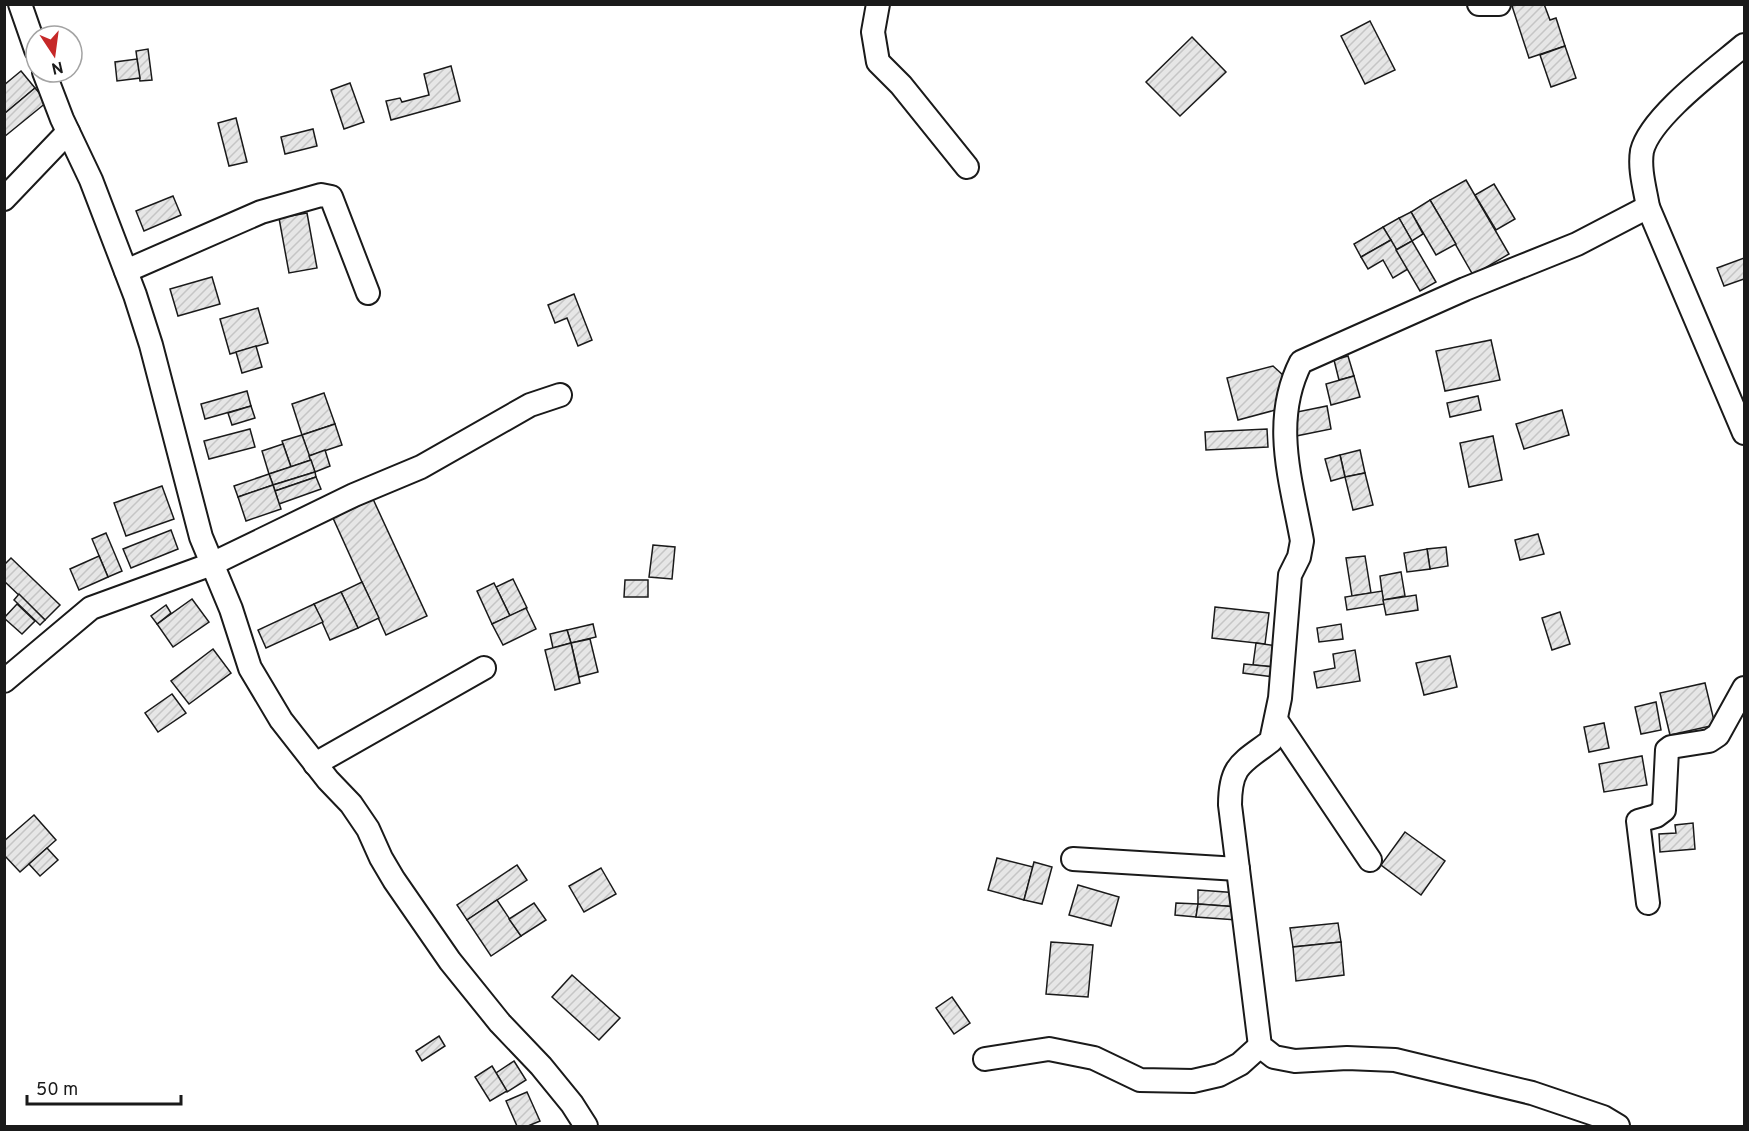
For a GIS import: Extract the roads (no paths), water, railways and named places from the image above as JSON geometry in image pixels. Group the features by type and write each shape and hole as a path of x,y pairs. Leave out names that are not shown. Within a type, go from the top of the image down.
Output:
{"street":[{"path":"20,4 27,24"},
{"path":"878,4 873,32 878,62 901,85 968,167"},
{"path":"1479,4 1499,4"},
{"path":"1744,45 1680,100 1649,134 1642,152 1642,173 1648,207 1744,433"},
{"path":"49,84 91,180 126,271 151,345 201,537 231,609 250,668 281,720 315,764 351,804 368,828 394,880 450,961 500,1023 541,1066 572,1104 586,1126"},
{"path":"4,199 68,132"},
{"path":"126,271 261,212 321,195 331,197 368,292"},
{"path":"1618,1126 1603,1117 1532,1093 1395,1060 1347,1058 1295,1060 1274,1057 1260,1046 1230,805 1230,783 1239,765 1271,741 1280,698 1290,575 1299,557 1302,541 1284,434 1292,380 1301,362 1465,289 1577,244 1648,207"},
{"path":"9,668 91,608 212,564 354,495 422,467 530,405 560,395"},
{"path":"315,764 484,668"},
{"path":"1648,903 1638,821 1656,816 1664,810 1667,750 1671,747 1709,741 1718,735 1744,688"},
{"path":"1276,720 1370,860"},
{"path":"1073,859 1238,869"},
{"path":"985,1059 1049,1049 1094,1058 1140,1080 1193,1081 1219,1076 1240,1064 1260,1046"}]}
